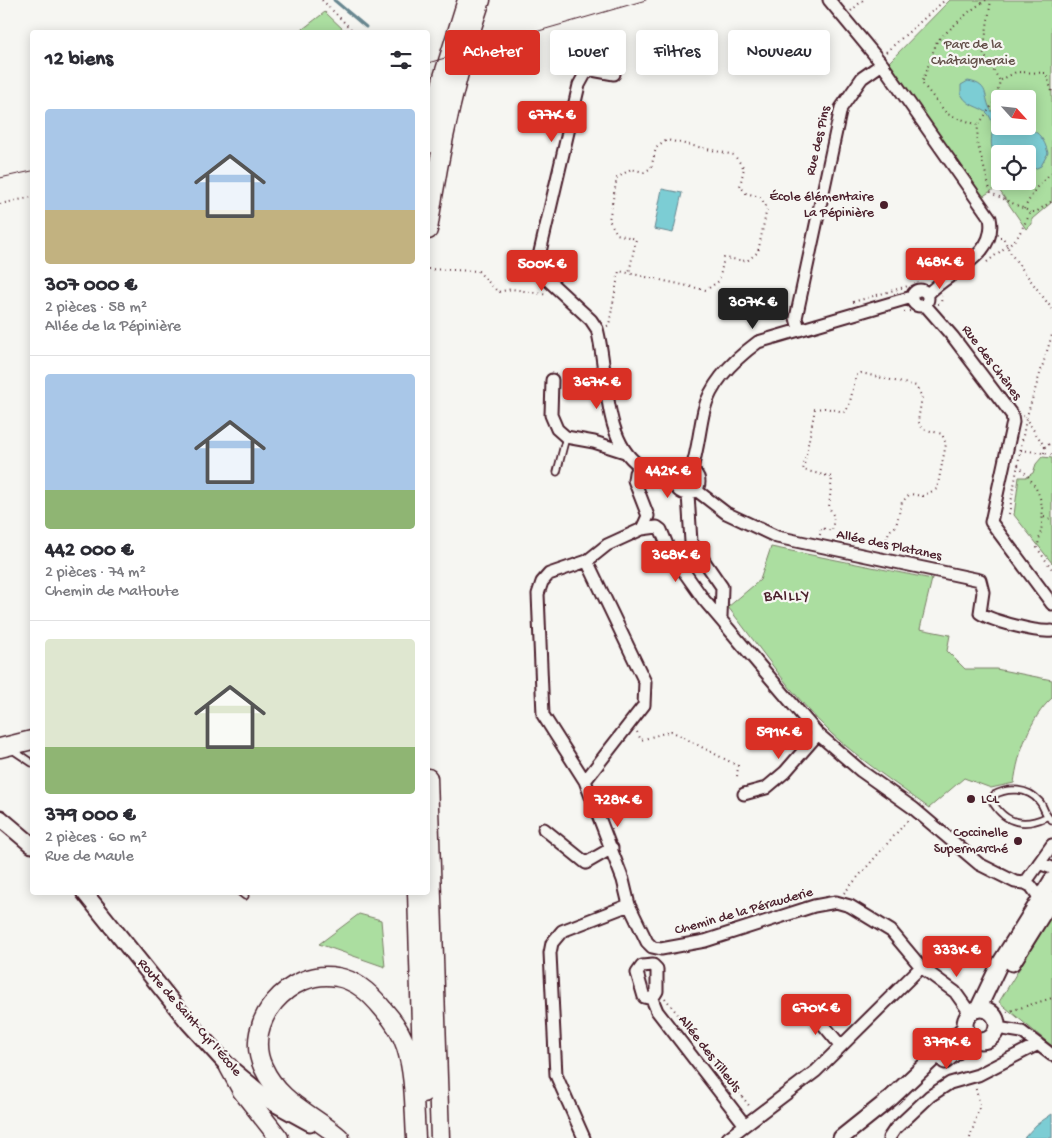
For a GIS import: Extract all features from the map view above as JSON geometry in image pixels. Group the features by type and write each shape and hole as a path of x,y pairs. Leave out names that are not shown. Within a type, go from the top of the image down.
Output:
{"main road":[{"path":"430,135 443,77 468,0"},
{"path":"430,216 438,162 456,81 481,0"},
{"path":"4,748 30,741"},
{"path":"430,838 440,1138"},
{"path":"417,895 424,1138"},
{"path":"339,1138 322,1122 294,1106 280,1094 262,1066 258,1050 260,1028 269,1006 287,990 307,979 336,976 353,982 373,997 391,1018 406,1047 414,1089 416,1138"},
{"path":"229,1067 242,1092 279,1138"}],"street":[{"path":"691,470 698,454 704,409 725,371 740,356 758,342 799,329 922,299 982,251 990,235 991,225 987,212 879,61 829,0"},
{"name":"Rue des Pins","path":"799,329 796,318 841,108 862,78 879,61"},
{"path":"584,75 579,86 536,269 565,295 597,329 610,410 625,452 639,466 674,480 678,491 692,492"},
{"name":"Rue des Chênes","path":"922,299 954,337 1012,415 1013,422 991,522 1052,604"},
{"path":"552,380 551,415 558,429 566,437 594,442 625,452"},
{"path":"639,466 634,480 648,516 642,529"},
{"path":"674,480 681,471 691,470"},
{"path":"691,470 699,480 692,492 691,542 722,587 721,617"},
{"name":"Allée des Platanes","path":"692,492 726,513 768,533 817,546 980,580 983,592 980,613 986,618 1052,631"},
{"path":"642,529 651,527 661,530 670,552 704,600 721,617 818,734 854,765 913,808 979,864 1015,882 1025,883 1046,902"},
{"name":"Chemin de la Pérauderie","path":"642,529 607,545 587,561 549,574 542,582 538,594 543,715 585,781 612,848 629,905 647,942 652,947 660,949 705,941 814,906 836,902 870,916 891,931 921,967 979,1011"},
{"path":"585,781 644,705 645,682 587,561"},
{"path":"744,794 766,788 785,772 818,734"},
{"path":"0,818 30,843"},
{"path":"544,829 586,863 612,848"},
{"path":"1025,883 1052,845"},
{"path":"1039,863 1052,868"},
{"path":"975,1041 968,1036 965,1022 979,1011 1006,973 1046,902 1052,880"},
{"name":"Route de Saint-Cyr l'École","path":"86,895 190,1023 229,1067 270,1102 339,1138"},
{"path":"584,1138 556,1075 550,953 552,943 562,931 629,905"},
{"path":"728,1138 816,1071 921,967"},
{"name":"Allée des Tilleuls","path":"654,995 657,1011 745,1125"},
{"path":"810,1010 842,1046"},
{"path":"979,1011 995,1018 997,1028"},
{"path":"841,1138 892,1098 965,1028"},
{"path":"851,1138 962,1047 975,1041 987,1040 997,1028"},
{"path":"997,1028 1022,1032 1052,1055"},
{"path":"889,1138 895,1129 930,1096 950,1083 972,1077 1038,1044"}],"lane":[{"path":"557,472 566,437"},
{"path":"4,748 30,761"},
{"path":"1004,789 1017,789 1029,794 1039,800 1049,819 1017,824 997,810 993,803 994,795 1004,789"}],"path":[{"path":"322,0 352,30"},
{"path":"844,18 863,0"},
{"path":"879,61 885,53 944,0"},
{"path":"978,125 947,114 922,83 937,42 970,11 986,0"},
{"path":"991,0 983,53 1000,81 995,101 978,125 977,142 991,193 1031,212 1036,212 1052,201"},
{"path":"1000,81 1016,72 1046,73 1052,92"},
{"path":"597,329 609,325 619,271 706,290 719,281 724,258 747,261 758,252 767,208 760,197 746,193 740,186 744,168 734,155 667,140 656,148 651,168 644,172 631,169 617,178 609,220 617,234 636,239 629,273"},
{"path":"1024,209 1036,188 1052,172"},
{"path":"0,204 30,196"},
{"path":"983,264 1017,238 1031,212"},
{"path":"990,235 1003,237 1006,248 1052,309"},
{"path":"430,269 459,272 478,271 498,292 512,289 565,295"},
{"path":"852,302 906,285 922,299 941,303 943,293"},
{"path":"901,312 922,299"},
{"path":"1009,514 1026,419 1052,335"},
{"path":"817,546 821,528 832,531 834,517 829,506 832,477 803,470 815,409 825,408 845,412 849,406 856,376 861,373 916,386 922,397 918,421 923,429 942,434 946,444 937,489 922,496 910,494 902,502 896,526 889,531 885,545 897,548 893,562"},
{"path":"1026,419 1044,447 1044,453"},
{"path":"1044,447 1052,442"},
{"path":"1021,450 1052,456"},
{"path":"1018,465 1039,491 1044,517 1037,548 1052,569"},
{"path":"1044,517 1050,519 1052,517"},
{"path":"632,720 641,740 671,731 738,766 737,777"},
{"path":"844,893 910,818 913,808"},
{"path":"654,995 757,1116"},
{"path":"1007,1012 1052,998"},
{"path":"970,1138 980,1106 972,1077"}],"green space":[{"name":"Parc de la Châtaigneraie","path":"950,0 1052,0 1052,202 1032,219 1032,224 1026,229 999,190 1036,190 1036,145 991,145 992,190 982,197 889,62"},
{"path":"325,12 344,30 302,30"},
{"path":"1042,457 1052,458 1052,563 1014,515 1019,477 1026,477 1033,473 1036,464"},
{"path":"771,547 932,579 920,629 950,635 947,651 965,669 996,669 1052,680 1052,698 1037,716 1026,737 1014,783 991,788 964,778 929,808 867,763 832,734 791,689 728,607 760,580"},
{"path":"359,914 381,920 385,967 319,944"},
{"path":"1052,915 1052,1046 999,1002"}],"water":[{"path":"968,81 981,86 986,94 991,110 991,119 985,111 964,99 961,94 961,85"},
{"path":"1036,132 1045,144 1048,153 1041,166 1036,168 1036,145 991,145 991,135 1036,135"},
{"path":"662,189 682,193 673,233 654,229"},
{"path":"1052,1114 1052,1138 1024,1138 1036,1125"}],"waterway":[{"path":"334,0 366,27"}],"tram line":[{"path":"430,62 646,0"},
{"path":"0,178 30,171"}],"place":[{"name":"École élémentaire La Pépinière","path":"884,205"},
{"name":"LCL","path":"971,799"},
{"name":"Coccinelle Supermarché","path":"1018,841"}],"district":[{"name":"BAILLY","path":"787,597"}]}
